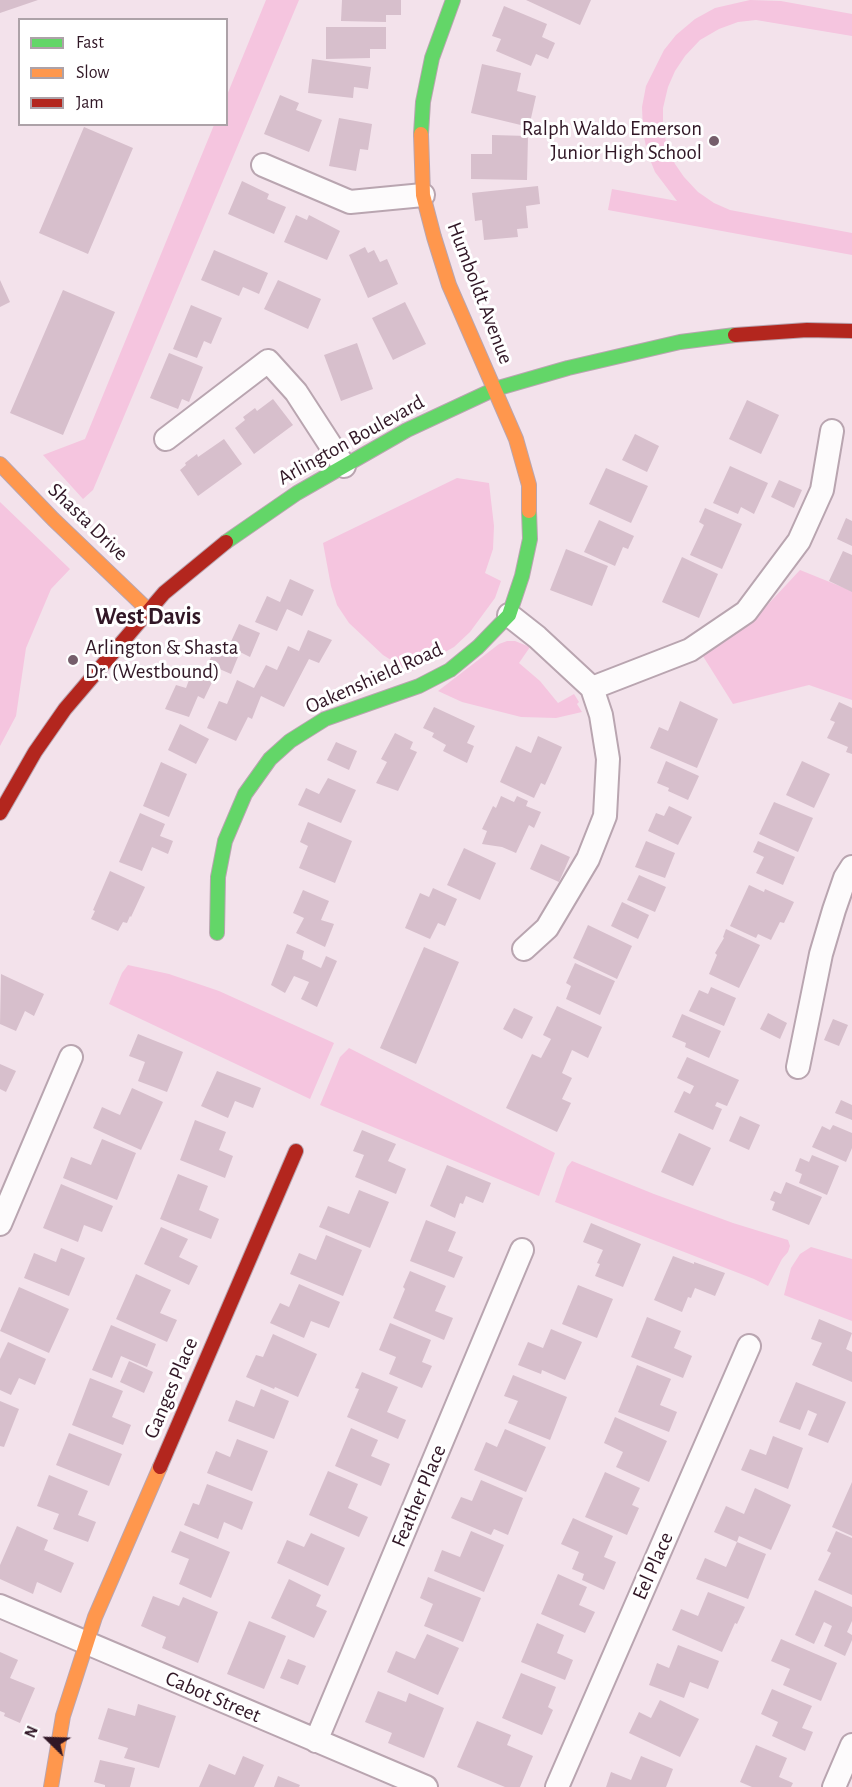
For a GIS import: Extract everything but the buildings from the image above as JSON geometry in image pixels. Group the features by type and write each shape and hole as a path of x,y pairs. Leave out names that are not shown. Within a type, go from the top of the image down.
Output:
{"street":[{"name":"Humboldt Avenue","path":"453,0 432,58 423,102 420,144 423,195 449,285 495,389"},
{"path":"263,165 350,202 423,195"},
{"name":"Arlington Boulevard","path":"0,813 35,752 65,709 164,593 238,532 297,493 407,430 495,389 568,368 680,342 761,332 852,331"},
{"path":"166,439 268,361 296,392 344,466"},
{"name":"Oakenshield Road","path":"217,933 218,877 225,841 245,794 270,759 290,741 325,719 419,686 450,670 478,647 508,615 522,576 530,539 530,485 516,439 495,389"},
{"path":"592,688 690,650 746,612 799,541 822,490 832,431"},
{"name":"Shasta Drive","path":"0,464 53,519 148,610"},
{"path":"508,615 537,637 592,688 601,715 608,759 605,816 588,859 547,928 524,949"},
{"path":"798,1067 821,954 837,899 852,867"},
{"path":"0,1224 71,1057"},
{"name":"Ganges Place","path":"51,1787 63,1716 94,1617 297,1151"},
{"name":"Feather Place","path":"316,1741 522,1250"},
{"name":"Eel Place","path":"558,1787 749,1346"},
{"name":"Cabot Street","path":"0,1606 426,1787"},
{"path":"834,1787 852,1745"}],"shaded area":[{"path":"266,0 299,0 93,490 83,499 43,455 85,439 214,126 228,126 228,93"},
{"path":"750,0 781,1 852,14 852,36 756,20 738,22 719,29 700,40 685,56 668,87 663,108 663,130 668,148 684,177 698,192 714,203 730,210 852,233 852,255 608,210 612,189 677,201 655,172 647,152 642,107 646,86 664,50 676,35 695,19 715,8"},
{"path":"457,478 489,483 494,526 493,549 485,573 501,581 495,598 470,632 454,647 410,672 383,655 349,623 337,605 323,543"},
{"path":"0,502 70,569 51,589 26,648 16,716 0,746"},
{"path":"800,570 852,591 852,700 809,685 733,704 701,653 758,615"},
{"path":"515,641 530,647 519,663 540,681 558,703 574,694 582,712 556,718 521,717 462,702 438,691 499,644"},
{"path":"128,965 169,974 219,991 334,1043 310,1099 109,1004 122,973"},
{"path":"349,1048 555,1153 539,1196 320,1105 340,1057"},
{"path":"572,1161 733,1223 788,1240 790,1246 788,1252 768,1286 555,1202 567,1167"},
{"path":"811,1247 852,1259 852,1321 784,1295 791,1268 800,1254"}],"traffic: fast":[{"path":"421,134 423,102 432,58 453,0"},
{"path":"226,542 297,493 407,430 495,389 568,368 680,342 735,335"},
{"path":"217,933 218,877 225,841 245,794 270,759 290,741 325,719 419,686 450,670 478,647 509,615 522,576 530,539 529,511"}],"traffic: slow":[{"path":"421,134 423,195 434,237 449,285 516,439 529,485 529,511"},
{"path":"0,464 53,519 148,610"},
{"path":"51,1787 63,1716 95,1617 160,1467"}],"traffic: jam":[{"path":"735,335 807,330 852,331"},
{"path":"0,813 35,752 65,709 164,593 226,542"},
{"path":"160,1467 296,1151"}],"place":[{"name":"Ralph Waldo Emerson Junior High School","path":"714,141"},
{"name":"Arlington & Shasta Dr. (Westbound)","path":"73,660"}],"district":[{"name":"West Davis","path":"148,617"}]}
